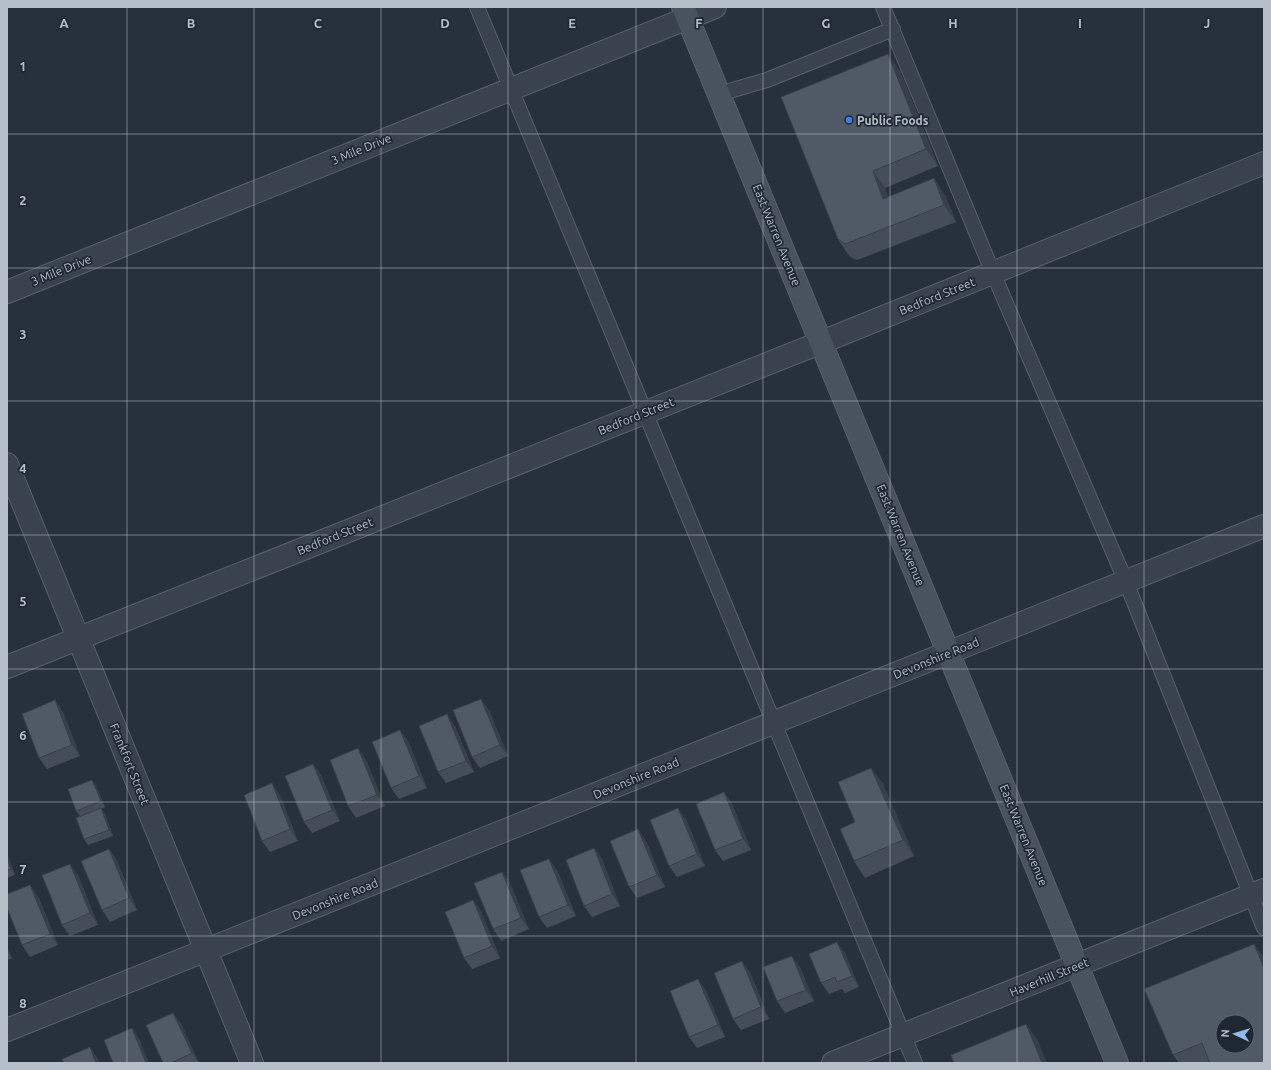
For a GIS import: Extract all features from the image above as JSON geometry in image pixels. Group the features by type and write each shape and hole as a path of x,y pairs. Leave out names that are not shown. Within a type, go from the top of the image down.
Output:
{"main road":[{"name":"East Warren Avenue","path":"686,12 1117,1063"}],"street":[{"name":"3 Mile Drive","path":"7,292 511,89 686,12 715,7"},
{"name":"Bedford Street","path":"7,667 645,413 1264,164"},
{"name":"Frankfort Street","path":"7,464 252,1063"},
{"name":"Devonshire Road","path":"7,1030 1264,526"},
{"name":"Haverhill Street","path":"833,1063 1257,892"}],"lane":[{"path":"477,7 915,1063"},
{"path":"883,7 993,273 1257,892 1264,928"},
{"path":"720,94 767,80 893,30"}],"building":[{"path":"888,54 926,149 873,171 883,199 934,178 944,205 845,244 838,239 781,97"},
{"path":"481,699 500,745 472,757 453,710"},
{"path":"55,700 72,745 39,758 22,714"},
{"path":"447,714 466,761 438,772 419,726"},
{"path":"400,730 419,776 391,788 372,742"},
{"path":"358,748 377,795 348,806 330,760"},
{"path":"313,764 332,810 304,822 285,776"},
{"path":"871,768 903,840 854,861 840,829 855,822 838,782"},
{"path":"92,780 101,801 76,811 68,789"},
{"path":"272,783 290,829 262,841 244,795"},
{"path":"724,792 743,839 715,850 696,804"},
{"path":"101,808 109,830 84,839 76,818"},
{"path":"678,808 697,854 669,866 650,820"},
{"path":"638,829 657,875 629,887 610,841"},
{"path":"594,848 612,894 584,906 566,860"},
{"path":"109,849 129,898 102,910 81,861"},
{"path":"7,859 11,869 7,870"},
{"path":"549,859 568,905 539,917 520,870"},
{"path":"70,864 90,913 62,925 42,875"},
{"path":"502,872 521,918 493,929 474,883"},
{"path":"30,885 50,934 22,945 7,908 7,894"},
{"path":"473,900 492,946 464,958 445,912"},
{"path":"837,942 852,976 837,982 835,977 821,983 809,954"},
{"path":"1254,944 1264,968 1264,1063 1210,1063 1202,1043 1173,1055 1144,989"},
{"path":"792,956 806,990 777,1001 763,967"},
{"path":"742,961 761,1007 733,1019 714,973"},
{"path":"698,979 718,1025 689,1037 670,991"},
{"path":"173,1013 192,1053 171,1063 163,1063 146,1025"},
{"path":"1026,1024 1042,1063 954,1063 951,1055"},
{"path":"132,1028 146,1063 113,1063 104,1040"},
{"path":"90,1047 96,1063 64,1063 62,1059"}],"place":[{"name":"Public Foods","path":"849,120"}]}
